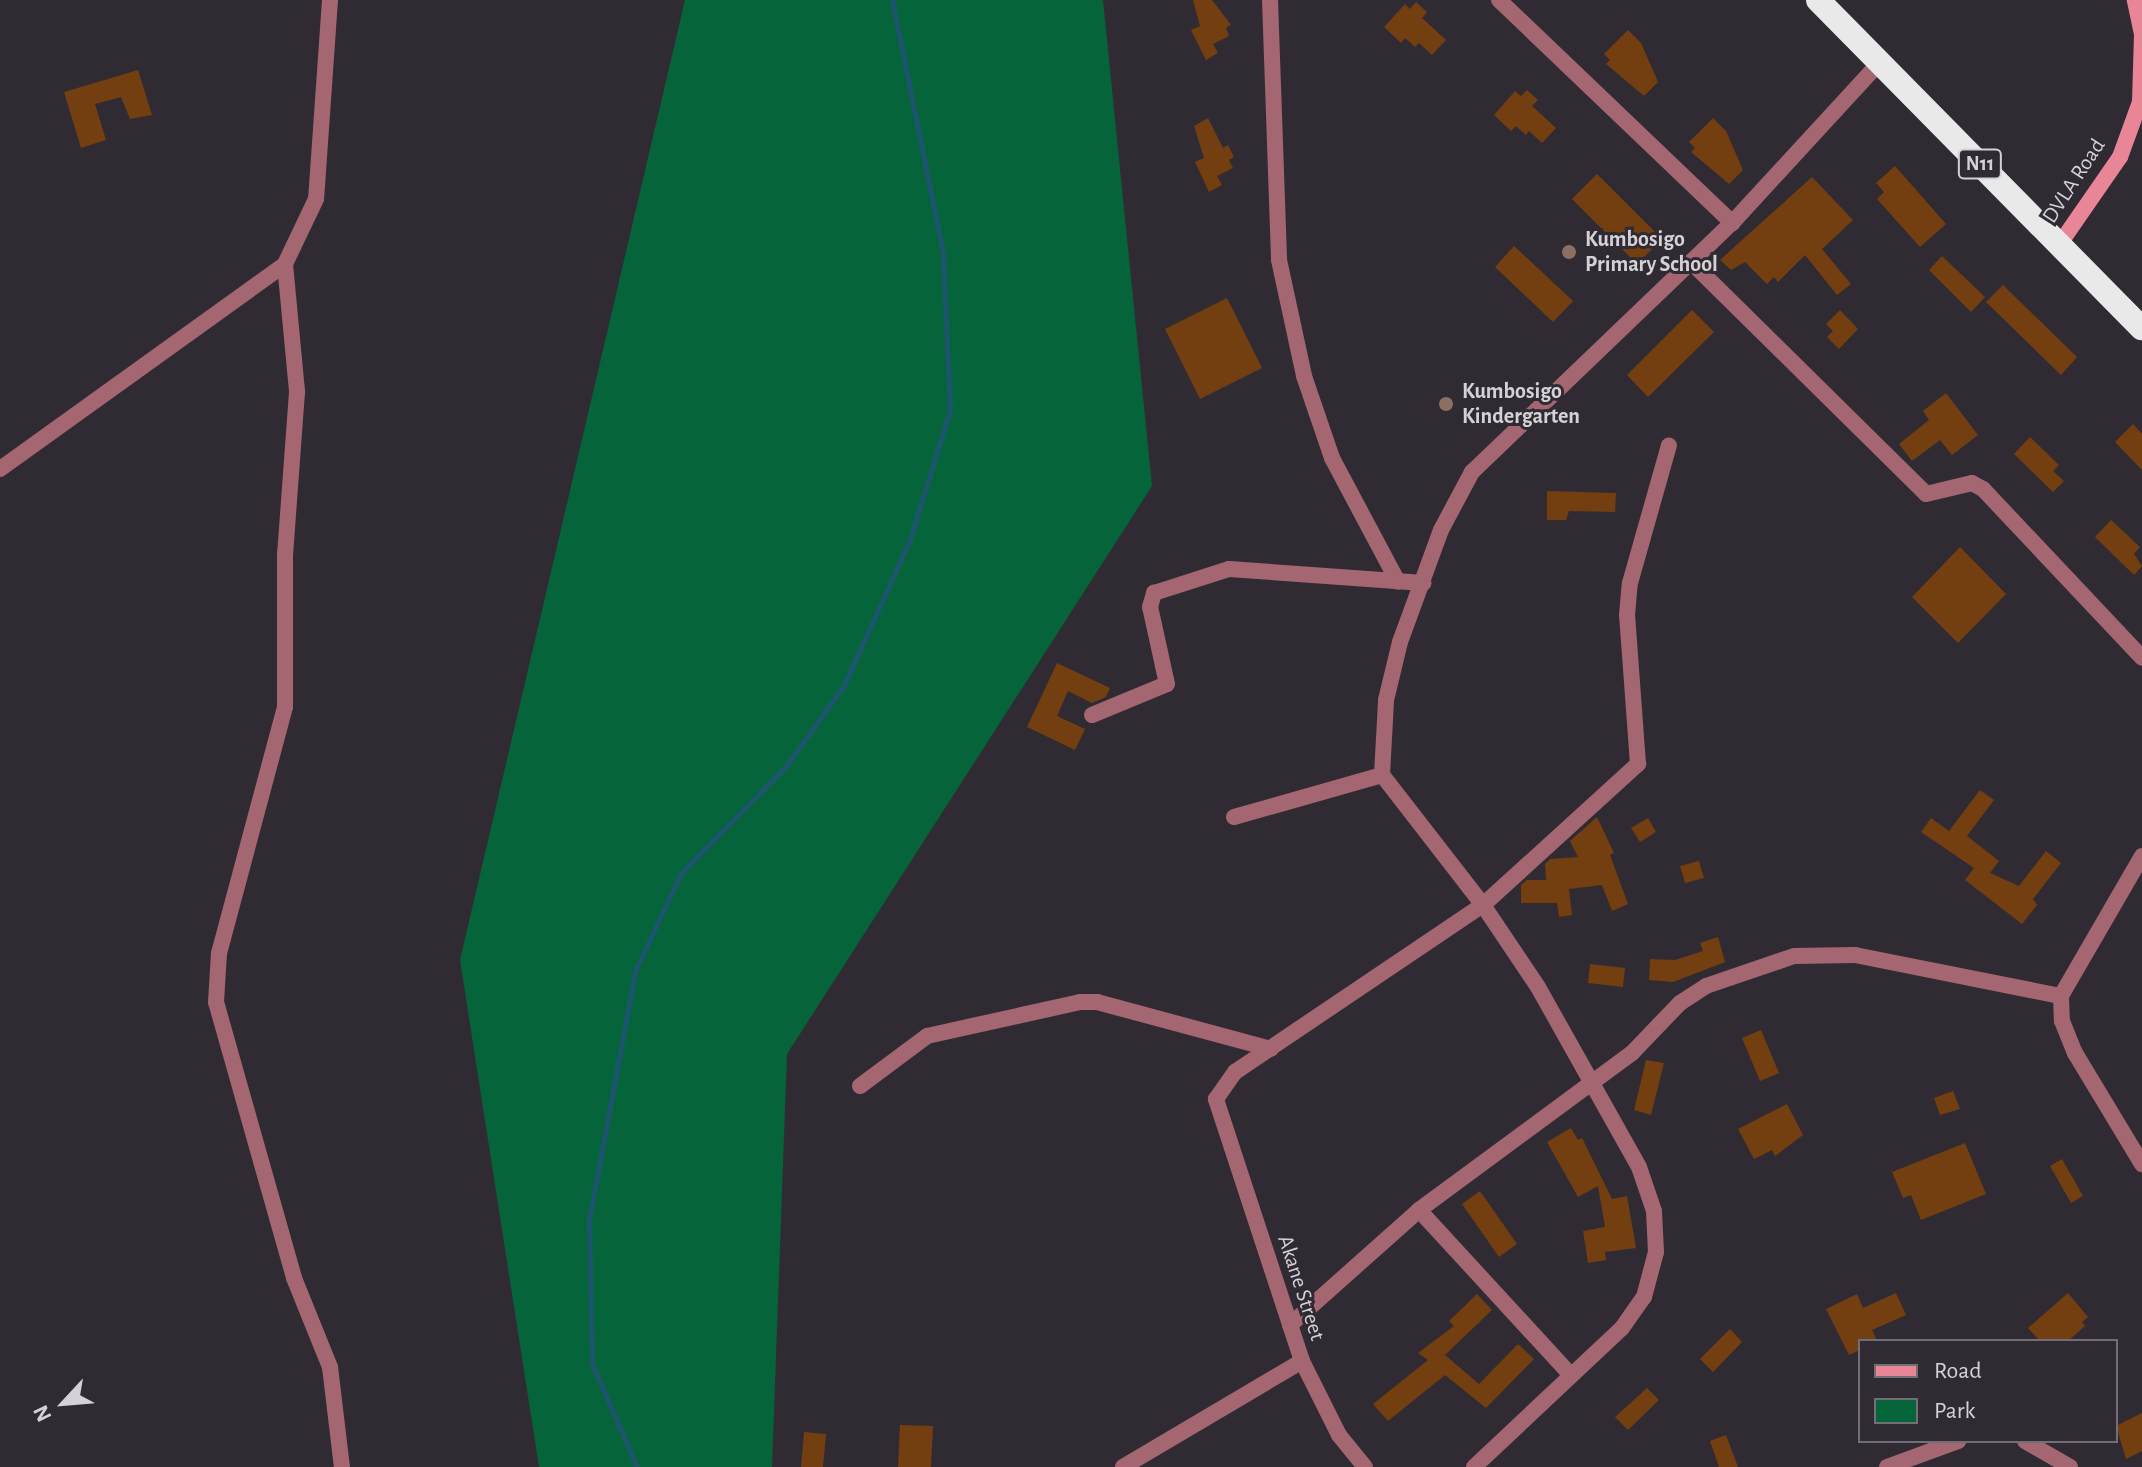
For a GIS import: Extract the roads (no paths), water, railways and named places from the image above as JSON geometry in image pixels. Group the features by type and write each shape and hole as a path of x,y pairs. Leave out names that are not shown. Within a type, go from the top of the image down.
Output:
{"highway":[{"name":"N11","path":"1818,0 2142,328"}],"street":[{"path":"0,469 285,264 316,199 330,0"},
{"path":"1270,0 1279,260 1304,376 1332,458 1398,582"},
{"path":"1499,0 1732,223"},
{"name":"DVLA Road","path":"2059,245 2120,157 2140,102 2142,34 2138,9"},
{"path":"1474,1467 1622,1328 1636,1308 1656,1252 1654,1211 1639,1167 1591,1078 1483,905 1382,775 1386,700 1400,642 1441,530 1472,472 1732,223 1880,62"},
{"path":"1691,262 1926,494 1972,483 1983,489 2142,658"},
{"path":"285,264 297,392 285,554 285,707 219,953 216,1002 294,1278 330,1367 342,1467"},
{"path":"860,1086 927,1036 1080,1002 1097,1002 1271,1049 1483,905 1638,764 1627,615 1630,583 1669,445"},
{"path":"1092,715 1167,684 1150,607 1154,593 1229,569 1423,583"},
{"path":"1234,817 1382,775"},
{"path":"2142,856 2061,996 2062,1021 2075,1053 2142,1164"},
{"path":"1290,1325 1419,1210 1591,1078 1632,1053 1680,1003 1706,986 1794,956 1855,955 2061,996"},
{"name":"Akane Street","path":"1271,1049 1226,1082 1216,1099 1302,1361 1339,1435 1365,1467"},
{"path":"1419,1210 1570,1374"},
{"path":"1123,1467 1302,1361"},
{"path":"1887,1467 1953,1443"},
{"path":"2028,1443 2070,1467"}],"waterway":[{"path":"637,1467 592,1364 589,1220 635,971 681,873 786,766 843,687 910,539 950,410 943,253 892,0"}],"place":[{"name":"Kumbosigo Primary School","path":"1569,252"},
{"name":"Kumbosigo Kindergarten","path":"1446,404"}]}
